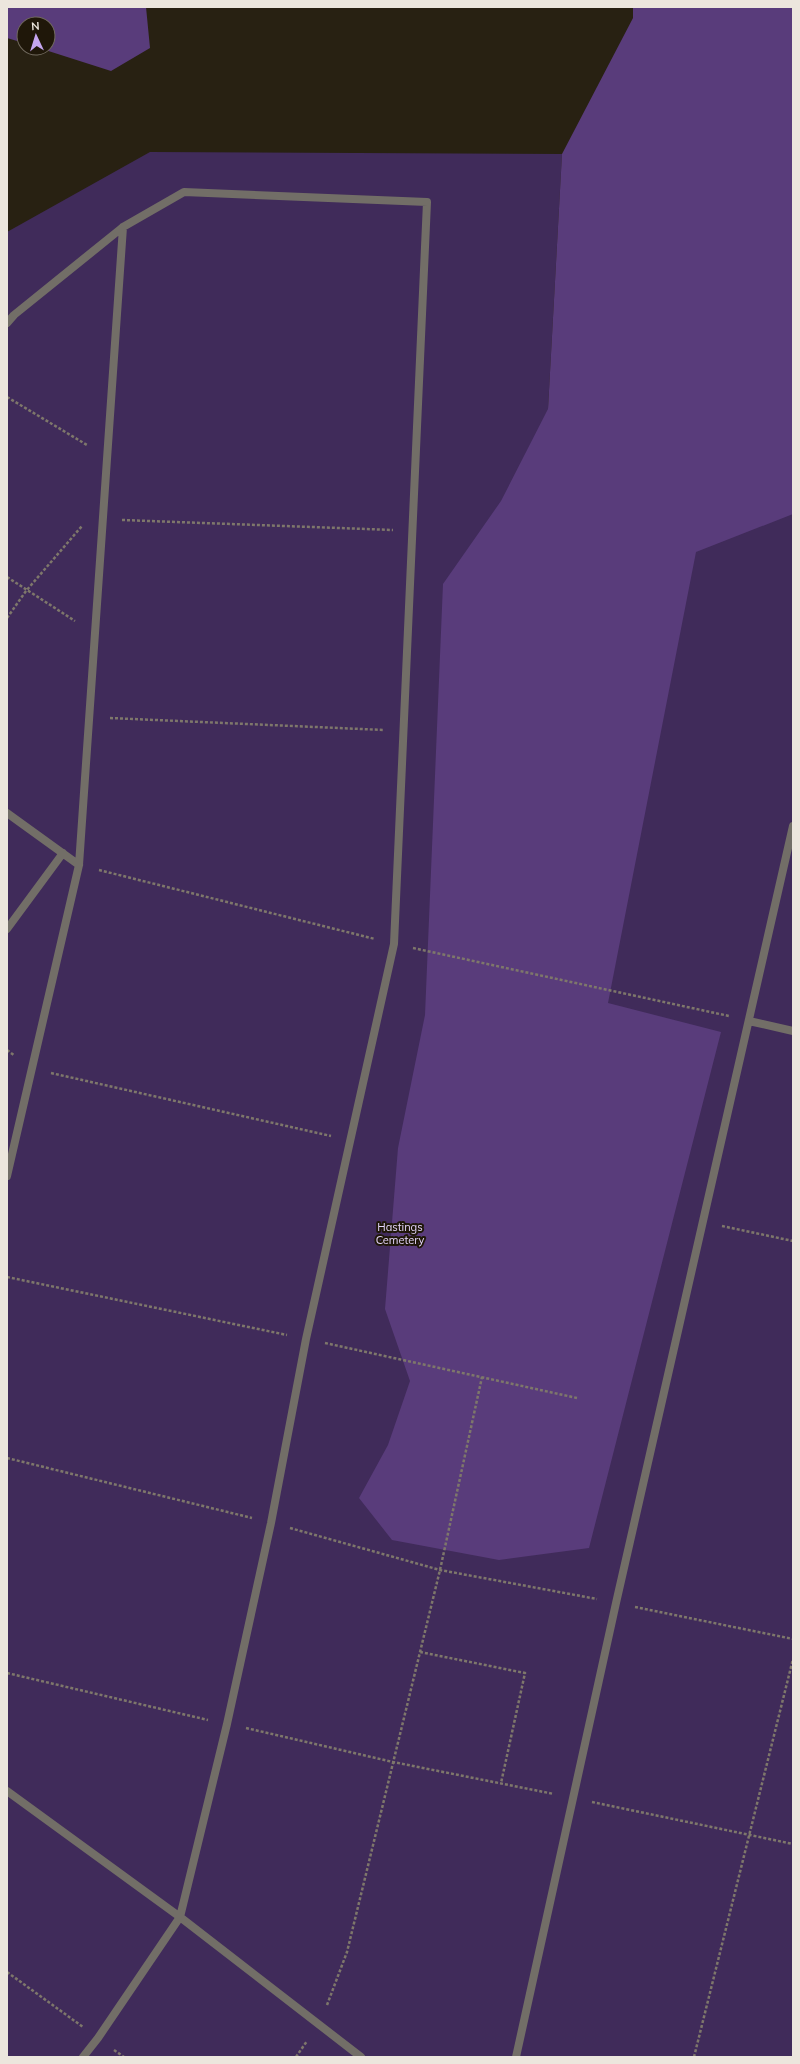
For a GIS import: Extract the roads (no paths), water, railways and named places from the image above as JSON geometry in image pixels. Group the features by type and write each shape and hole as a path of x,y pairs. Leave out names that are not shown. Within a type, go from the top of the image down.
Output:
{"lane":[{"path":"7,323 10,316 123,227 184,192 427,202 414,531 394,944 352,1141 306,1339 271,1523 227,1724 180,1917 98,2038 83,2057"},
{"path":"7,1176 79,865 123,227"},
{"path":"7,813 79,865"},
{"path":"516,2057 616,1603 793,826"},
{"path":"7,929 63,853"},
{"path":"749,1021 793,1031"},
{"path":"7,1791 180,1917 361,2057"}],"park label":[{"name":"Hastings Cemetery","path":"400,1233"}]}
